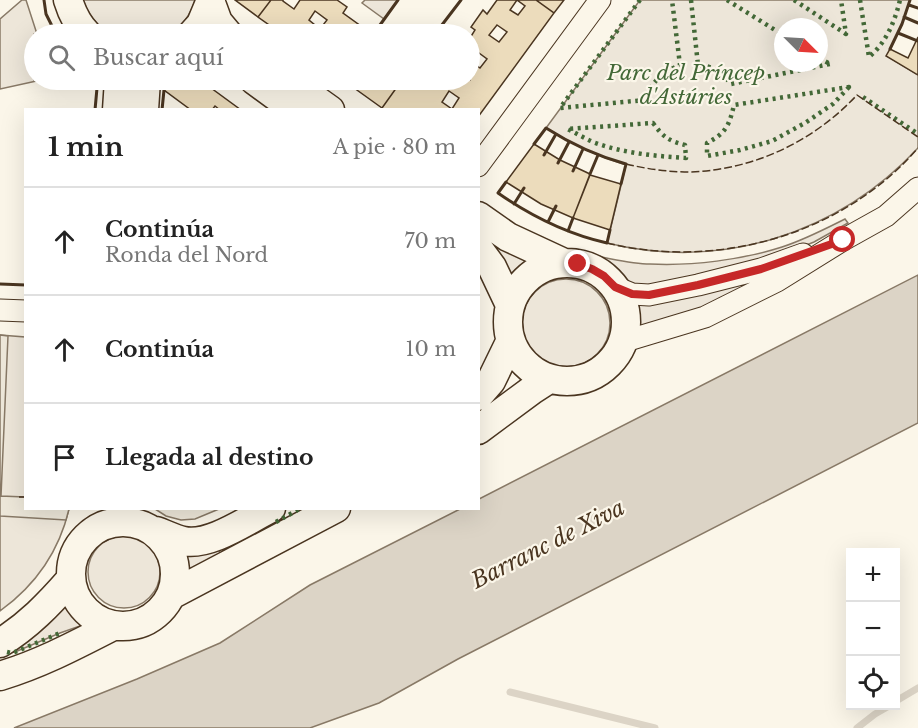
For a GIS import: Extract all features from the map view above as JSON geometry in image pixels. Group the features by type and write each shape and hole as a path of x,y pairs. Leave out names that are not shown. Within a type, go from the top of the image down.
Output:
{"street":[{"path":"68,0 78,24"},
{"path":"480,163 600,0"},
{"path":"201,24 211,1"},
{"path":"211,1 220,24"},
{"path":"117,108 118,90"},
{"path":"144,108 145,90"},
{"path":"268,90 292,108"},
{"path":"302,90 327,108"},
{"path":"622,342 705,317 777,281 886,216 918,188"},
{"path":"480,217 508,237 564,263"},
{"path":"615,287 640,295 698,285 761,269 843,240"},
{"path":"480,251 492,267 510,305"},
{"path":"564,263 578,264 604,276 615,287 623,304 626,323 622,342 614,358 601,371 585,379 567,382 549,379 534,372 521,360 510,342 508,318 510,305 518,289 531,276 546,267 564,263"},
{"path":"0,310 24,311"},
{"path":"480,394 491,381 510,342"},
{"path":"480,429 549,379"},
{"path":"88,536 91,510"},
{"path":"143,521 169,547 175,563 176,579 171,595 161,610 147,621 130,626 113,626 97,620 84,609 70,580 72,561 78,547 100,526 114,522 143,521 183,541 200,541 217,537 267,510"},
{"path":"171,595 332,510"},
{"path":"0,643 44,610 70,580"},
{"path":"0,676 35,664 113,626"}],"green space":[{"path":"22,0 26,0 34,24 24,24 24,84 0,89 0,19"},
{"path":"83,0 195,0 189,15 181,24 98,24"},
{"path":"365,0 398,0 384,19 362,3"},
{"name":"Parc del Príncep d'Astúries","path":"640,0 910,0 887,56 918,75 918,148 886,178 852,203 814,223 775,238 734,248 692,252 650,250 607,243 626,165 565,139 546,128"},
{"path":"845,219 848,223 814,242 784,254 650,286 629,283 605,261 595,256 643,264 717,261 782,247"},
{"path":"480,232 528,261 508,278"},
{"path":"781,269 705,310 639,329 637,304"},
{"path":"566,279 583,283 597,292 606,306 610,323 606,340 597,354 583,363 566,367 549,363 535,354 526,340 522,323 526,306 535,292 549,283"},
{"path":"0,335 24,337 24,510 69,510 59,539 44,566 25,590 0,611"},
{"path":"124,536 144,542 154,552 160,572 154,592 144,602 124,608 104,602 94,592 88,572 94,552 104,542"},
{"path":"218,549 221,554 186,570 184,554"},
{"path":"67,602 82,621 80,626 8,653"}],"shaded area":[{"path":"0,335 8,336 1,496 24,497 24,510 69,510 66,520 0,516"},
{"path":"157,510 217,510 195,519 181,520 166,516"}],"water":[{"name":"Barranc de Xiva","path":"918,275 918,423 458,659 379,703 310,728 14,728 220,643 310,585 458,510 480,510 480,498"}],"building":[{"path":"235,0 271,0 258,17"},
{"path":"271,0 283,0 294,9 300,0 337,0 347,7 343,13 358,24 324,24 327,20 315,11 309,20 314,24 268,24 258,17"},
{"path":"497,0 517,0 536,0 554,13 480,114 480,108 453,108 459,98 449,91 442,102 451,108 382,108 395,90 480,90 480,68 487,59 480,54 480,24 473,24 483,10 487,14","holes":["517,0 525,6 518,15 510,10","497,25 507,32 499,42 489,35"]},
{"path":"536,0 564,0 554,13"},
{"path":"918,37 918,75 886,56 890,49 908,58"},
{"path":"164,90 214,90 238,108 215,106 214,108 188,108"},
{"path":"357,90 395,90 382,108"},
{"path":"534,144 560,160 590,174 573,218 541,204 506,182"},
{"path":"590,175 621,184 610,230 573,218"}],"waterway":[{"path":"900,699 918,688"},
{"path":"510,692 655,728"},
{"path":"857,728 882,710"}],"hedge":[{"path":"640,0 560,108 645,100 658,78 680,65 672,0"},
{"path":"691,0 698,65 717,71 731,84 830,64"},
{"path":"727,0 774,29"},
{"path":"794,0 846,34 841,0"},
{"path":"860,0 869,57 889,31 900,0"},
{"path":"849,87 833,104 772,141 707,156 707,143 719,136 726,128 734,105 849,87"},
{"path":"863,97 918,134"},
{"path":"653,123 667,138 685,145 686,158 615,149 593,142 567,129 653,123"},
{"path":"276,522 297,510"},
{"path":"7,652 15,652 60,633"}],"fence":[{"path":"626,164 658,170 690,172 737,166 760,159 802,139 822,126 857,95 918,137"},
{"path":"607,243 649,250 691,252 734,248 776,238 816,223 853,203 888,178 918,148"},
{"path":"19,497 24,497"}],"wall":[{"path":"44,0 46,14 51,24"},
{"path":"381,24 398,0"},
{"path":"443,24 461,0"},
{"path":"890,49 910,0"},
{"path":"909,5 918,8"},
{"path":"904,17 918,23"},
{"path":"898,33 918,41"},
{"path":"95,108 97,90"},
{"path":"162,108 164,90"},
{"path":"534,144 546,128 584,149 626,164 621,184"},
{"path":"544,155 556,134"},
{"path":"558,163 569,142"},
{"path":"573,171 583,149"},
{"path":"590,174 598,155"},
{"path":"506,182 498,193 550,223 578,235 607,243 610,230"},
{"path":"514,204 524,188"},
{"path":"548,222 556,206"},
{"path":"568,231 573,218"},
{"path":"0,284 24,285"}],"route":[{"path":"578,264 604,276 615,287 632,294 649,295 761,269 843,240"}]}
